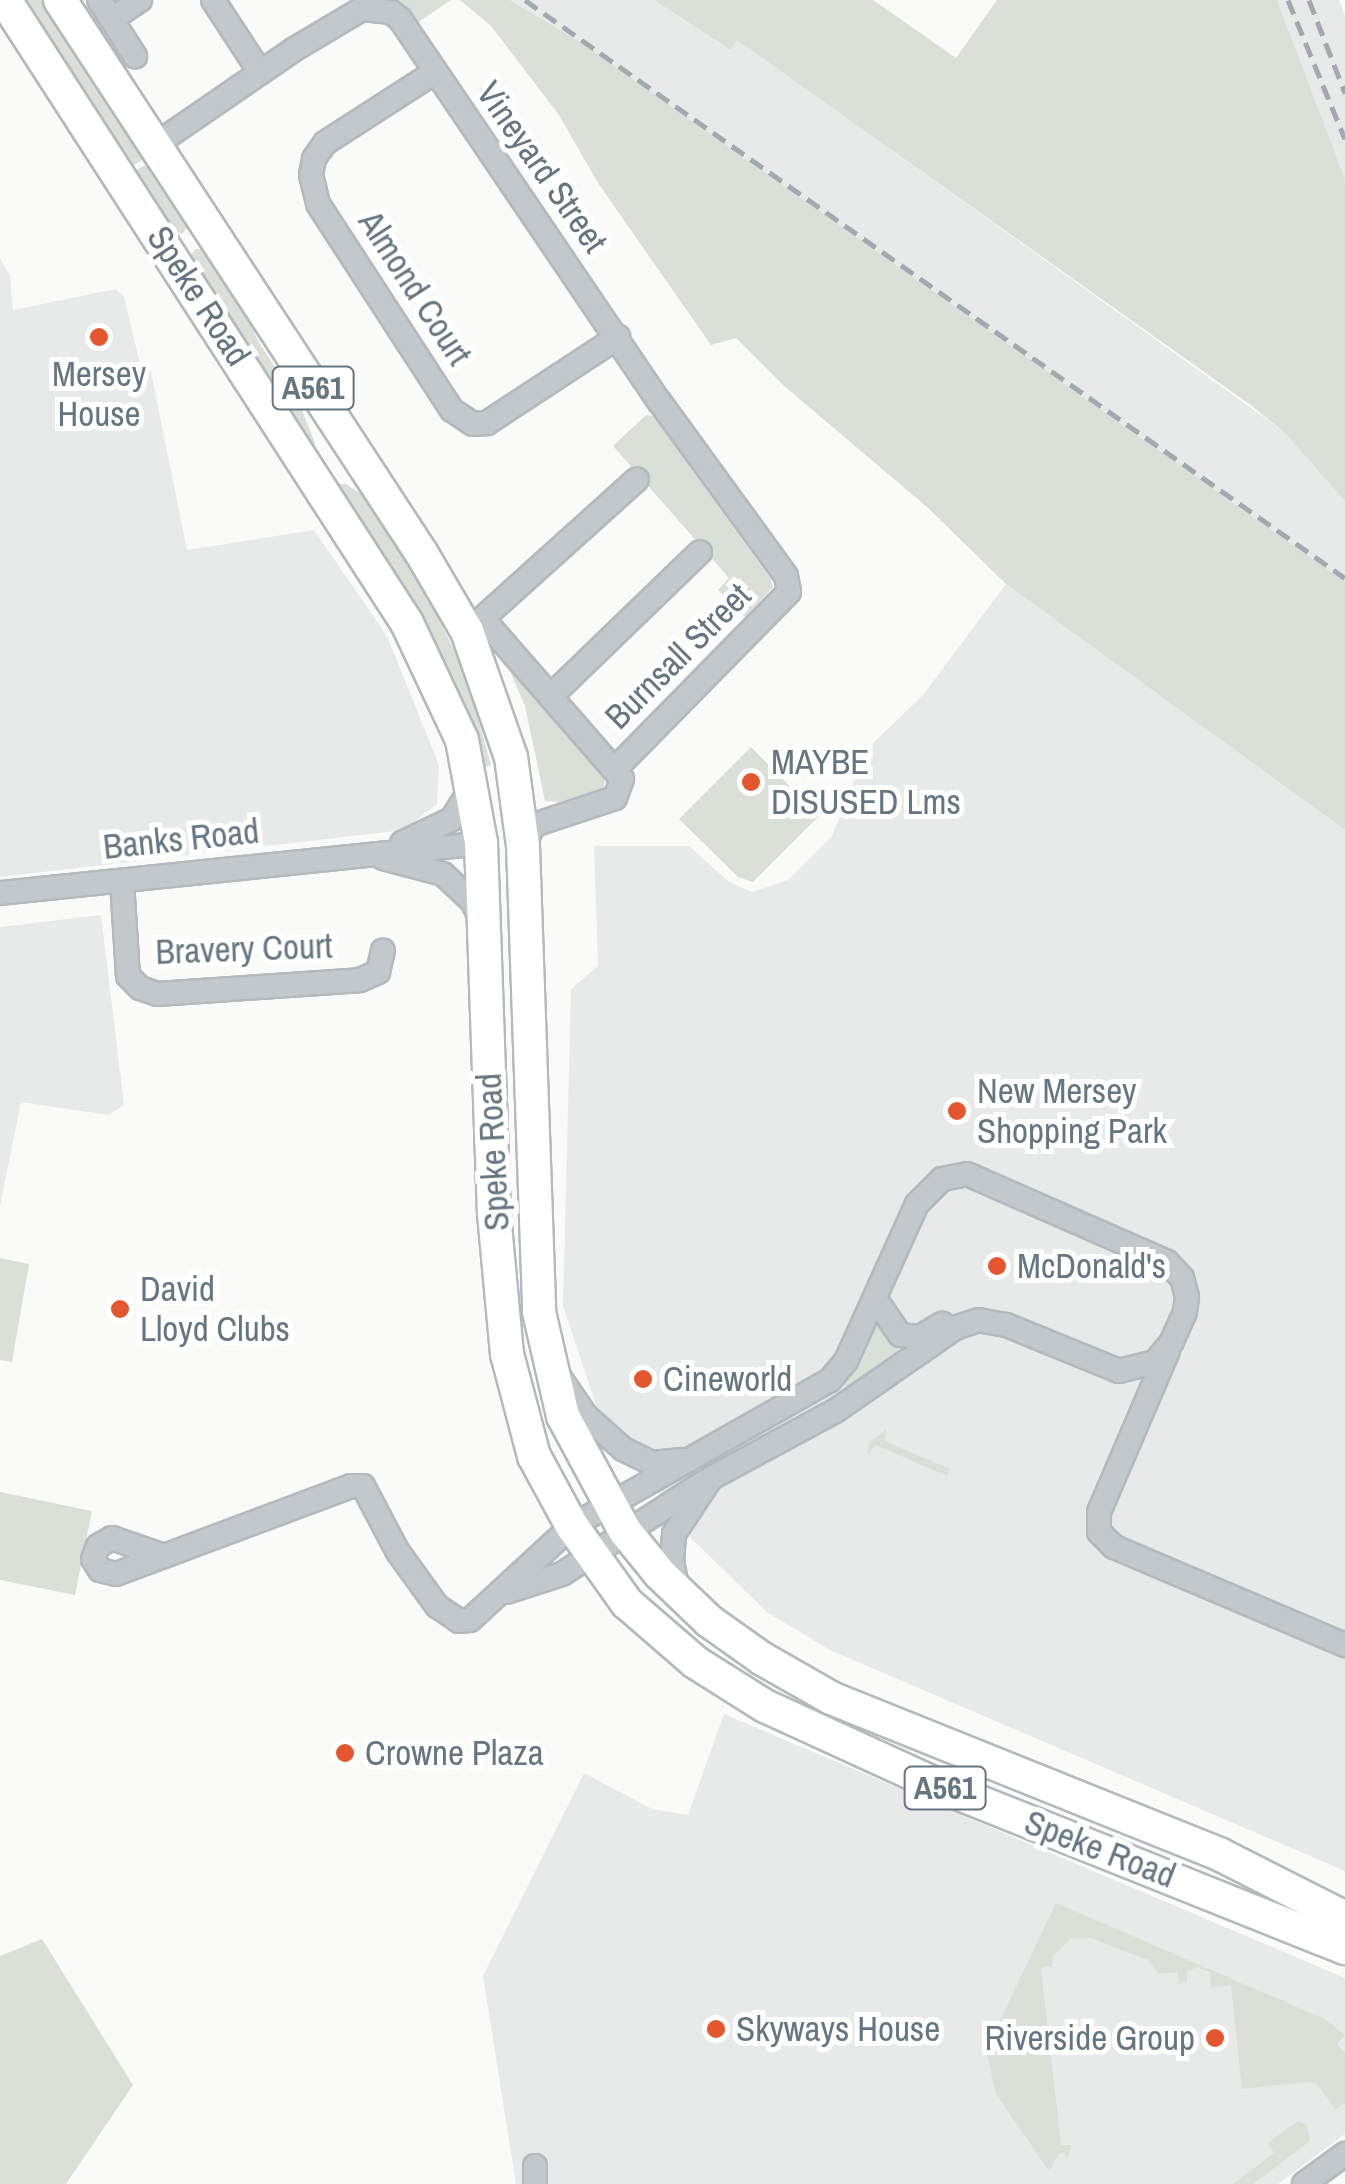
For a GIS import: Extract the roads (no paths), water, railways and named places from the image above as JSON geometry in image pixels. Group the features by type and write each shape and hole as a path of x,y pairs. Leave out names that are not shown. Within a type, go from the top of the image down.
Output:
{"highway":[{"name":"Speke Road","path":"5,0 170,250 407,623 462,740 481,843 494,1214 507,1354 534,1456 572,1526 627,1603 694,1662 765,1706 942,1787 1345,1948"},
{"name":"Speke Road","path":"60,0 422,554 475,625 511,757 522,846 532,1212 540,1312 564,1416 616,1517 679,1592 761,1658 831,1698 1221,1856 1345,1918"},
{"path":"170,250 208,227"},
{"path":"481,843 522,846"}],"street":[{"path":"134,56 106,9 140,0"},
{"path":"212,0 260,72"},
{"name":"Vineyard Street","path":"155,145 260,72 362,9 391,12 400,19 786,576 789,592"},
{"name":"Almond Court","path":"434,72 325,144 314,159 311,175 318,204 452,410 461,420 487,423 618,337"},
{"path":"475,625 637,479"},
{"path":"551,696 700,552"},
{"name":"Burnsall Street","path":"616,768 789,592"},
{"name":"Speke Road","path":"475,625 551,696 616,768"},
{"path":"522,846 534,825 615,798 622,789 616,768"},
{"name":"Banks Road","path":"370,855 430,833 452,819 471,789"},
{"name":"Banks Road","path":"0,893 481,843"},
{"name":"Banks Road","path":"370,855 443,874 472,902 485,930"},
{"name":"Bravery Court","path":"122,880 128,976 140,988 157,994 360,980 378,972 383,952"},
{"path":"562,1574 592,1555 616,1517 690,1460 830,1380 846,1361 918,1204 942,1179 967,1174 1168,1262 1182,1278 1187,1297 1172,1344 1100,1512 1099,1532 1114,1547 1345,1644"},
{"path":"876,1300 900,1335 920,1337 942,1324 955,1328"},
{"path":"162,1555 350,1486 363,1486 398,1552 449,1616 470,1620 572,1526 616,1517 712,1478 834,1411 955,1328 979,1320 1006,1324 1119,1371 1148,1402"},
{"path":"1119,1371 1155,1362 1172,1344"},
{"path":"552,1368 586,1416 623,1450 652,1463 690,1460"},
{"path":"679,1592 672,1561 674,1534 712,1478"},
{"path":"498,1595 562,1574 590,1572 613,1584"},
{"path":"1304,2184 1345,2154"}],"railway":[{"path":"525,0 1345,578"},
{"path":"1288,0 1345,139"},
{"path":"1309,0 1345,93"}],"place":[{"name":"Mersey House","path":"99,337"},
{"name":"MAYBE DISUSED Lms","path":"751,782"},
{"name":"New Mersey Shopping Park","path":"957,1111"},
{"name":"McDonald's","path":"997,1266"},
{"name":"David Lloyd Clubs","path":"120,1309"},
{"name":"Cineworld","path":"643,1379"},
{"name":"Crowne Plaza","path":"345,1753"},
{"name":"Skyways House","path":"716,2029"},
{"name":"Riverside Group","path":"1215,2038"}]}
